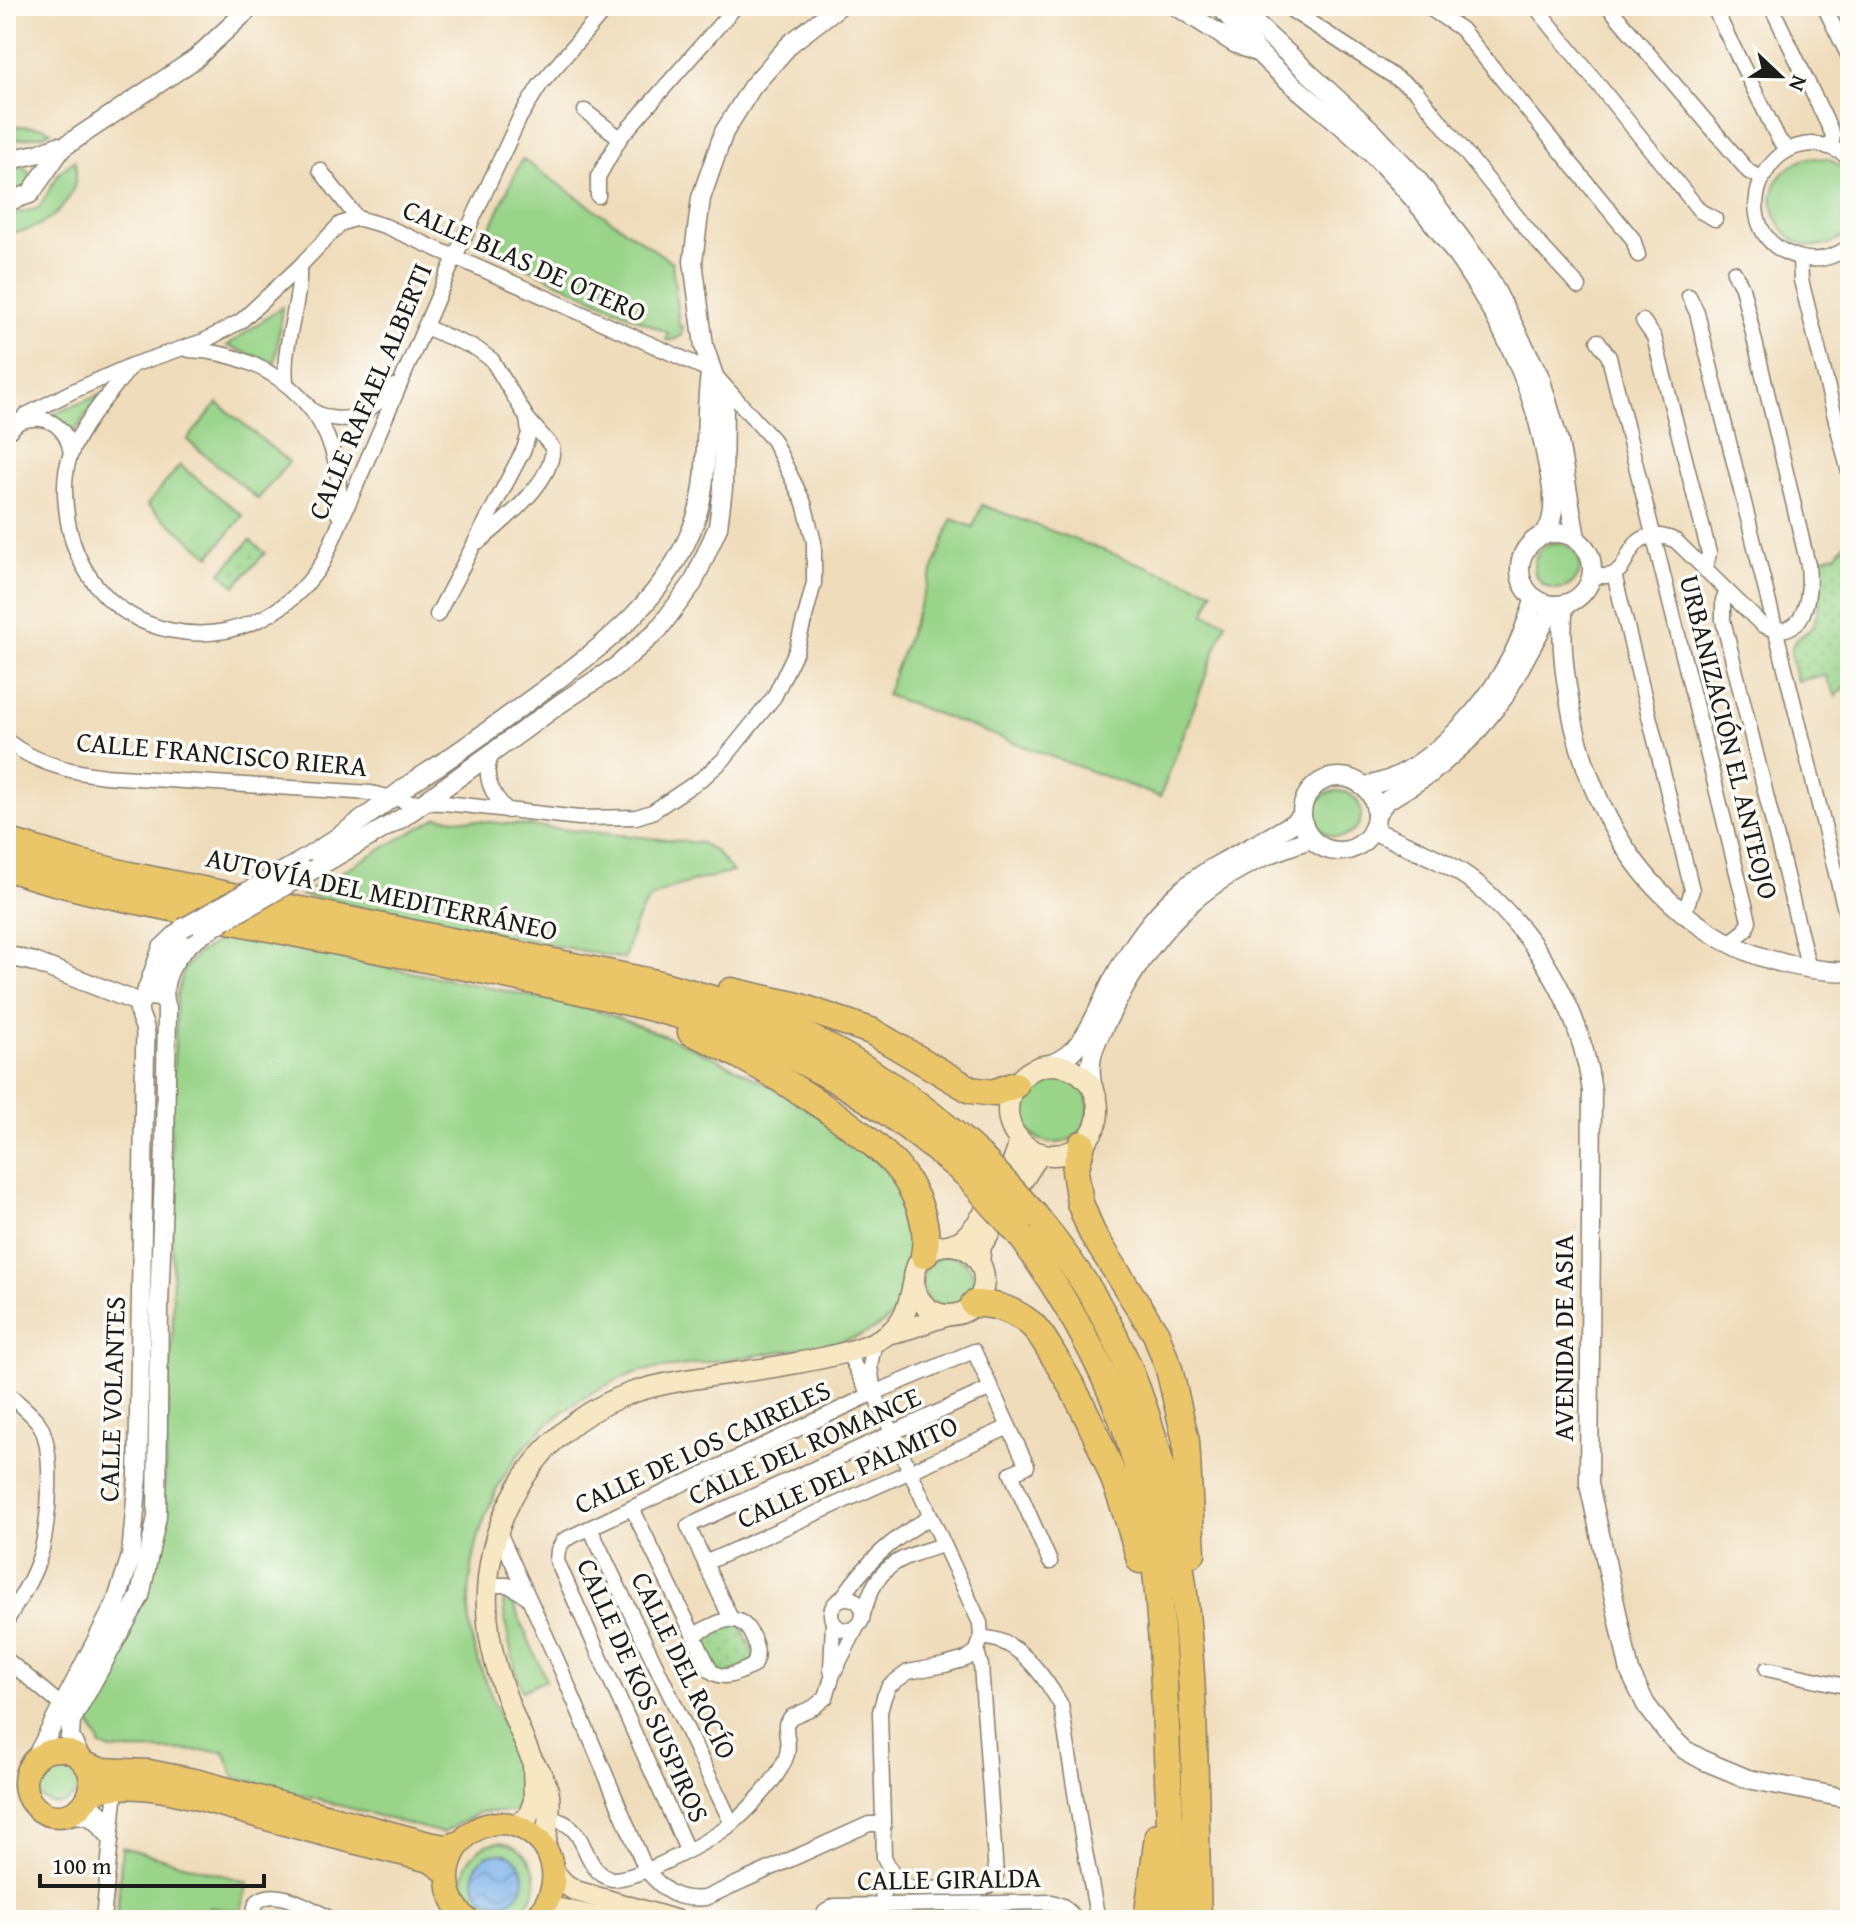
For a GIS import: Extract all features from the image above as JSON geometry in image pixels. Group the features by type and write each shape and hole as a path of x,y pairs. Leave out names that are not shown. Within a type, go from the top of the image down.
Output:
{"highway":[{"name":"AUTOVÍA DEL MEDITERRÁNEO","path":"6,841 129,875 656,983 741,1022"},
{"name":"AUTOVÍA DEL MEDITERRÁNEO","path":"6,867 46,881 263,928 412,955 701,1020 741,1022"},
{"path":"656,983 690,982 798,1006 838,1019 871,1031 971,1090 993,1093 1015,1085"},
{"path":"607,997 700,1035 731,1052 787,1084 873,1145 901,1172 920,1202 927,1233 924,1255"},
{"path":"741,1022 801,1061 862,1093 916,1132 973,1165 1034,1214 1102,1312 1130,1369 1168,1488 1189,1649 1198,1920"},
{"path":"1082,1144 1075,1171 1080,1203 1092,1233 1156,1334 1179,1406 1190,1488 1193,1614 1189,1649"},
{"path":"973,1165 1063,1297 1097,1361 1124,1425 1143,1493 1163,1650 1174,1920"},
{"path":"974,1304 997,1305 1032,1325 1067,1378 1089,1419 1125,1508 1163,1650"},
{"path":"1147,1920 1168,1765"}],"main road":[{"path":"1048,1065 1074,1070 1084,1077 1093,1089 1097,1103 1097,1118 1092,1133 1069,1152 1055,1155 1040,1153 1019,1139 1008,1114 1009,1099 1015,1085 1035,1068 1048,1065"},
{"path":"882,1337 907,1309 916,1271 924,1255 932,1249 962,1239 974,1227 1012,1164 1019,1139"},
{"path":"979,1262 981,1246 988,1233 1040,1153"},
{"path":"537,1916 551,1893 547,1816 550,1798 548,1787 533,1763 497,1677 487,1622 491,1553 498,1530 522,1479 540,1455 584,1415 601,1405 649,1388 805,1362 958,1313 974,1304 983,1288 983,1270 967,1249 949,1245"},
{"path":"914,1280 925,1305 949,1314"},
{"path":"6,1776 32,1763 42,1754 58,1749 101,1769 149,1771 196,1781 446,1846 460,1842 489,1825 511,1825 527,1819 533,1808 533,1763"},
{"path":"6,1798 51,1815 62,1816 81,1807 89,1796 91,1778 82,1760"},
{"path":"32,1763 25,1785 34,1807"},
{"path":"89,1796 116,1789 152,1790 199,1800 430,1861 447,1873"},
{"path":"511,1825 531,1834 565,1884 576,1891 675,1920"},
{"path":"460,1842 447,1873 450,1895 468,1920"},
{"path":"537,1916 560,1909 609,1920"}],"street":[{"path":"10,198 30,194 62,148 195,59 252,6"},
{"name":"CALLE RAFAEL ALBERTI","path":"132,365 92,418 71,453 66,518 77,553 108,597 137,618 153,625 188,634 206,634 258,622 302,591 323,562 455,257 529,102 608,6"},
{"path":"598,196 601,169 620,138 736,6"},
{"name":"CALLE FRANCISCO RIERA","path":"142,1006 162,948 183,928 307,866 343,852 402,818 617,666 658,630 693,583 718,527 723,488 724,406 704,346 693,261 701,198 714,158 737,108 770,64 808,28 839,6"},
{"path":"1176,6 1234,43 1260,54"},
{"path":"1220,6 1260,54 1360,142 1400,185 1450,246 1497,320 1539,419 1554,508 1551,525 1545,534 1528,546 1520,565 1523,585 1535,598 1559,604"},
{"path":"1241,6 1259,27 1372,131 1417,179 1487,274 1540,377 1559,442 1576,538 1589,554 1592,575 1582,593 1559,604 1504,697 1473,736 1431,773 1386,801 1364,841 1345,851 1327,849 1311,839 1302,817 1306,797 1324,780 1337,777 1350,779 1369,794 1374,822"},
{"path":"1285,6 1416,91 1535,239 1579,287"},
{"path":"1426,6 1461,29 1633,239 1638,255"},
{"path":"1535,6 1700,211 1715,219"},
{"path":"1608,6 1749,172 1762,178"},
{"path":"1713,6 1779,140 1788,150"},
{"path":"1771,6 1833,135 1831,147"},
{"path":"1824,6 1850,59"},
{"path":"585,111 620,138"},
{"path":"6,139 13,158"},
{"path":"1848,253 1818,259 1800,258 1776,246 1762,228 1756,206 1762,178 1770,164 1788,150 1809,144 1831,147 1850,158"},
{"path":"13,158 58,146 62,148"},
{"path":"13,158 35,165 38,184"},
{"path":"320,170 357,218"},
{"name":"CALLE BLAS DE OTERO","path":"299,267 340,224 357,218 385,226 711,371"},
{"path":"1800,258 1801,280 1850,477"},
{"path":"10,430 26,415 49,403 132,365 204,341 241,321 299,267"},
{"path":"286,381 284,365 300,288 299,267"},
{"path":"1592,575 1614,574 1624,566 1635,544 1653,535 1661,535 1676,541 1762,625 1775,629 1797,624 1802,616 1809,595 1808,565 1742,287 1734,272"},
{"path":"1689,296 1697,313 1850,930"},
{"path":"1643,321 1654,337 1709,553 1705,570"},
{"path":"425,327 492,360 527,418 552,447 551,465 505,520 473,546"},
{"path":"1598,341 1609,357 1653,535"},
{"name":"CALLE RAFAEL ALBERTI","path":"178,349 217,351 236,357 286,381 309,409 328,440 338,474 339,510 331,545"},
{"path":"392,798 579,818 636,817 652,812 704,777 723,760 774,697 796,651 814,583 814,542 804,503 773,440 711,371"},
{"name":"CALLE FRANCISCO RIERA","path":"164,1008 176,957 188,943 307,866 392,798 600,648 643,608 667,575 696,518 703,485 706,403 711,371"},
{"path":"309,409 331,419 355,418 370,411 402,377"},
{"path":"437,615 524,449 529,433 527,418"},
{"path":"10,430 24,420 46,419 64,432 71,453"},
{"path":"1545,534 1566,534 1576,538"},
{"name":"URBANIZACIÓN EL ANTEOJO","path":"1653,535 1749,921 1746,930 1729,943"},
{"path":"1614,574 1692,890 1685,912"},
{"name":"URBANIZACIÓN EL ANTEOJO","path":"1727,591 1723,600 1723,620 1809,969"},
{"path":"1362,786 1384,783 1404,772 1439,748 1465,722 1506,667 1525,629 1535,598"},
{"path":"1559,604 1566,686 1580,748 1600,805 1618,839 1645,876 1700,926 1729,943 1771,961 1809,969 1850,972"},
{"path":"1532,647 1541,643 1553,646 1560,651 1565,663"},
{"name":"CALLE FRANCISCO RIERA","path":"6,740 32,757 78,773 371,793 392,798"},
{"path":"493,752 487,764 487,778 497,800 508,811"},
{"name":"CALLE FRANCISCO RIERA","path":"392,798 402,818"},
{"name":"CALLE FRANCISCO RIERA","path":"343,852 347,843 381,821 392,798"},
{"path":"1048,1065 1073,1052 1082,1040 1117,971 1158,913 1191,883 1220,863 1275,836 1302,817"},
{"name":"AVENIDA DE ASIA","path":"1374,822 1474,881 1504,910 1552,972 1582,1039 1592,1091 1589,1484 1630,1672 1646,1705 1669,1735 1685,1750 1705,1761 1748,1779 1850,1799"},
{"path":"1093,1089 1089,1061 1094,1046 1146,950 1166,925 1220,880 1281,848 1311,839"},
{"path":"6,955 34,962 142,1006 152,995 164,1008"},
{"name":"CALLE VOLANTES","path":"32,1763 140,1596 157,1517 142,1006"},
{"name":"CALLE VOLANTES","path":"82,1760 70,1737 69,1706 116,1603 131,1556 136,1511 165,1147 164,1008"},
{"path":"882,1337 870,1366 874,1393 980,1623 979,1645 996,1875 994,1881 984,1888 912,1889 903,1885 890,1871 884,1857 880,1712 889,1686 908,1672 966,1659 979,1645 993,1638 1008,1644 1035,1669 1061,1705 1098,1920"},
{"path":"847,1350 864,1385 874,1393"},
{"name":"CALLE DE LOS CAIRELES","path":"558,1550 564,1540 874,1393 974,1351 991,1388"},
{"path":"991,1388 1027,1466 1011,1473 1050,1562"},
{"name":"CALLE DEL ROMANCE","path":"731,1619 688,1526 991,1388"},
{"path":"6,1392 38,1421 44,1433 49,1465 40,1556 6,1622"},
{"name":"CALLE DEL PALMITO","path":"705,1563 1009,1427"},
{"path":"632,1508 693,1635 711,1671 727,1677 753,1666 757,1653 744,1623 731,1619 693,1635"},
{"path":"136,1511 157,1517"},
{"path":"833,1674 830,1668 833,1605 842,1598 865,1565 888,1544 931,1517"},
{"name":"CALLE DEL ROCÍO","path":"590,1528 732,1824"},
{"path":"498,1530 646,1870 666,1892 691,1899 705,1898 869,1824 883,1824"},
{"path":"547,1816 568,1824 576,1832 596,1870 606,1877 618,1879 646,1870 732,1824 757,1799 784,1762 788,1752 785,1728 788,1720 826,1697 833,1674 861,1622 875,1580 897,1560 943,1545"},
{"name":"CALLE DE KOS SUSPIROS","path":"558,1550 557,1561 687,1850"},
{"path":"487,1585 508,1585 527,1597"},
{"path":"842,1598 858,1601 864,1611"},
{"path":"833,1622 841,1629 857,1627"},
{"path":"6,1659 69,1706"},
{"path":"1767,1669 1850,1687"},
{"path":"103,1920 116,1789"},
{"path":"89,1796 104,1817 111,1840"},
{"path":"62,1816 94,1820 111,1840"},
{"path":"882,1905 884,1883 890,1871"},
{"path":"252,1920 256,1903 265,1896 284,1898 319,1918"},
{"name":"CALLE GIRALDA","path":"822,1920 825,1912 835,1906 1052,1902 1063,1906 1078,1920"}],"green space":[{"path":"6,126 43,127 51,131 6,141"},
{"path":"1809,158 1829,159 1850,173 1850,231 1829,244 1809,246 1792,238 1779,223 1773,205 1775,187 1786,170"},
{"path":"522,159 672,262 679,326 683,326 681,336 666,340 668,333 485,248 484,242"},
{"path":"75,160 73,188 58,212 34,228 6,233 6,216 39,208 59,173"},
{"path":"18,166 29,173 30,178 23,189 18,190 7,183 6,178 13,167"},
{"path":"282,307 275,363 227,346"},
{"path":"100,395 74,432 53,414"},
{"path":"218,403 289,462 258,499 187,440"},
{"path":"180,465 243,516 210,556 147,505"},
{"path":"982,505 1213,591 1205,614 1226,622 1160,797 886,695 952,519 973,527"},
{"path":"1850,536 1850,683 1836,696 1824,675 1797,681 1791,651 1796,641 1812,627 1817,614 1820,559 1837,554"},
{"path":"250,540 265,553 235,586 221,573"},
{"path":"1557,543 1573,550 1580,566 1573,582 1557,589 1541,582 1534,566 1541,550"},
{"path":"1338,791 1354,798 1361,814 1354,830 1338,837 1322,830 1315,814 1322,798"},
{"path":"438,817 701,843 716,852 733,872 677,886 656,895 644,907 637,921 624,959 301,895"},
{"path":"227,936 582,1006 657,1033 730,1065 832,1126 897,1180 911,1203 917,1244 898,1306 878,1327 832,1343 635,1373 597,1390 561,1414 529,1443 504,1476 479,1534 471,1577 469,1619 477,1657 513,1754 521,1798 518,1812 480,1812 442,1833 234,1777 224,1751 111,1750 101,1746 84,1710 162,1522 173,1322 171,1123 177,994 184,970 196,955"},
{"path":"1062,1075 1083,1090 1089,1109 1087,1122 1079,1133 1062,1143 1048,1143 1031,1133 1023,1122 1021,1102 1031,1085 1042,1077"},
{"path":"948,1256 966,1264 974,1282 966,1300 948,1308 930,1300 922,1282 930,1264"},
{"path":"509,1595 546,1680 522,1691 504,1614 503,1603"},
{"path":"739,1620 756,1660 721,1677 693,1635"},
{"path":"57,1760 73,1766 79,1782 73,1798 57,1804 41,1798 35,1782 41,1766"},
{"path":"500,1842 515,1847 526,1856 533,1868 536,1881 534,1893 517,1912 502,1915 486,1913 474,1906 467,1895 465,1869 472,1856 483,1847","holes":["487,1855 522,1867 523,1884 498,1903 483,1898 476,1867"]},
{"path":"122,1847 248,1882 241,1911 209,1907 207,1920 117,1920"}],"water":[{"path":"499,1853 517,1860 524,1878 517,1896 499,1903 481,1896 474,1878 481,1860"}]}
